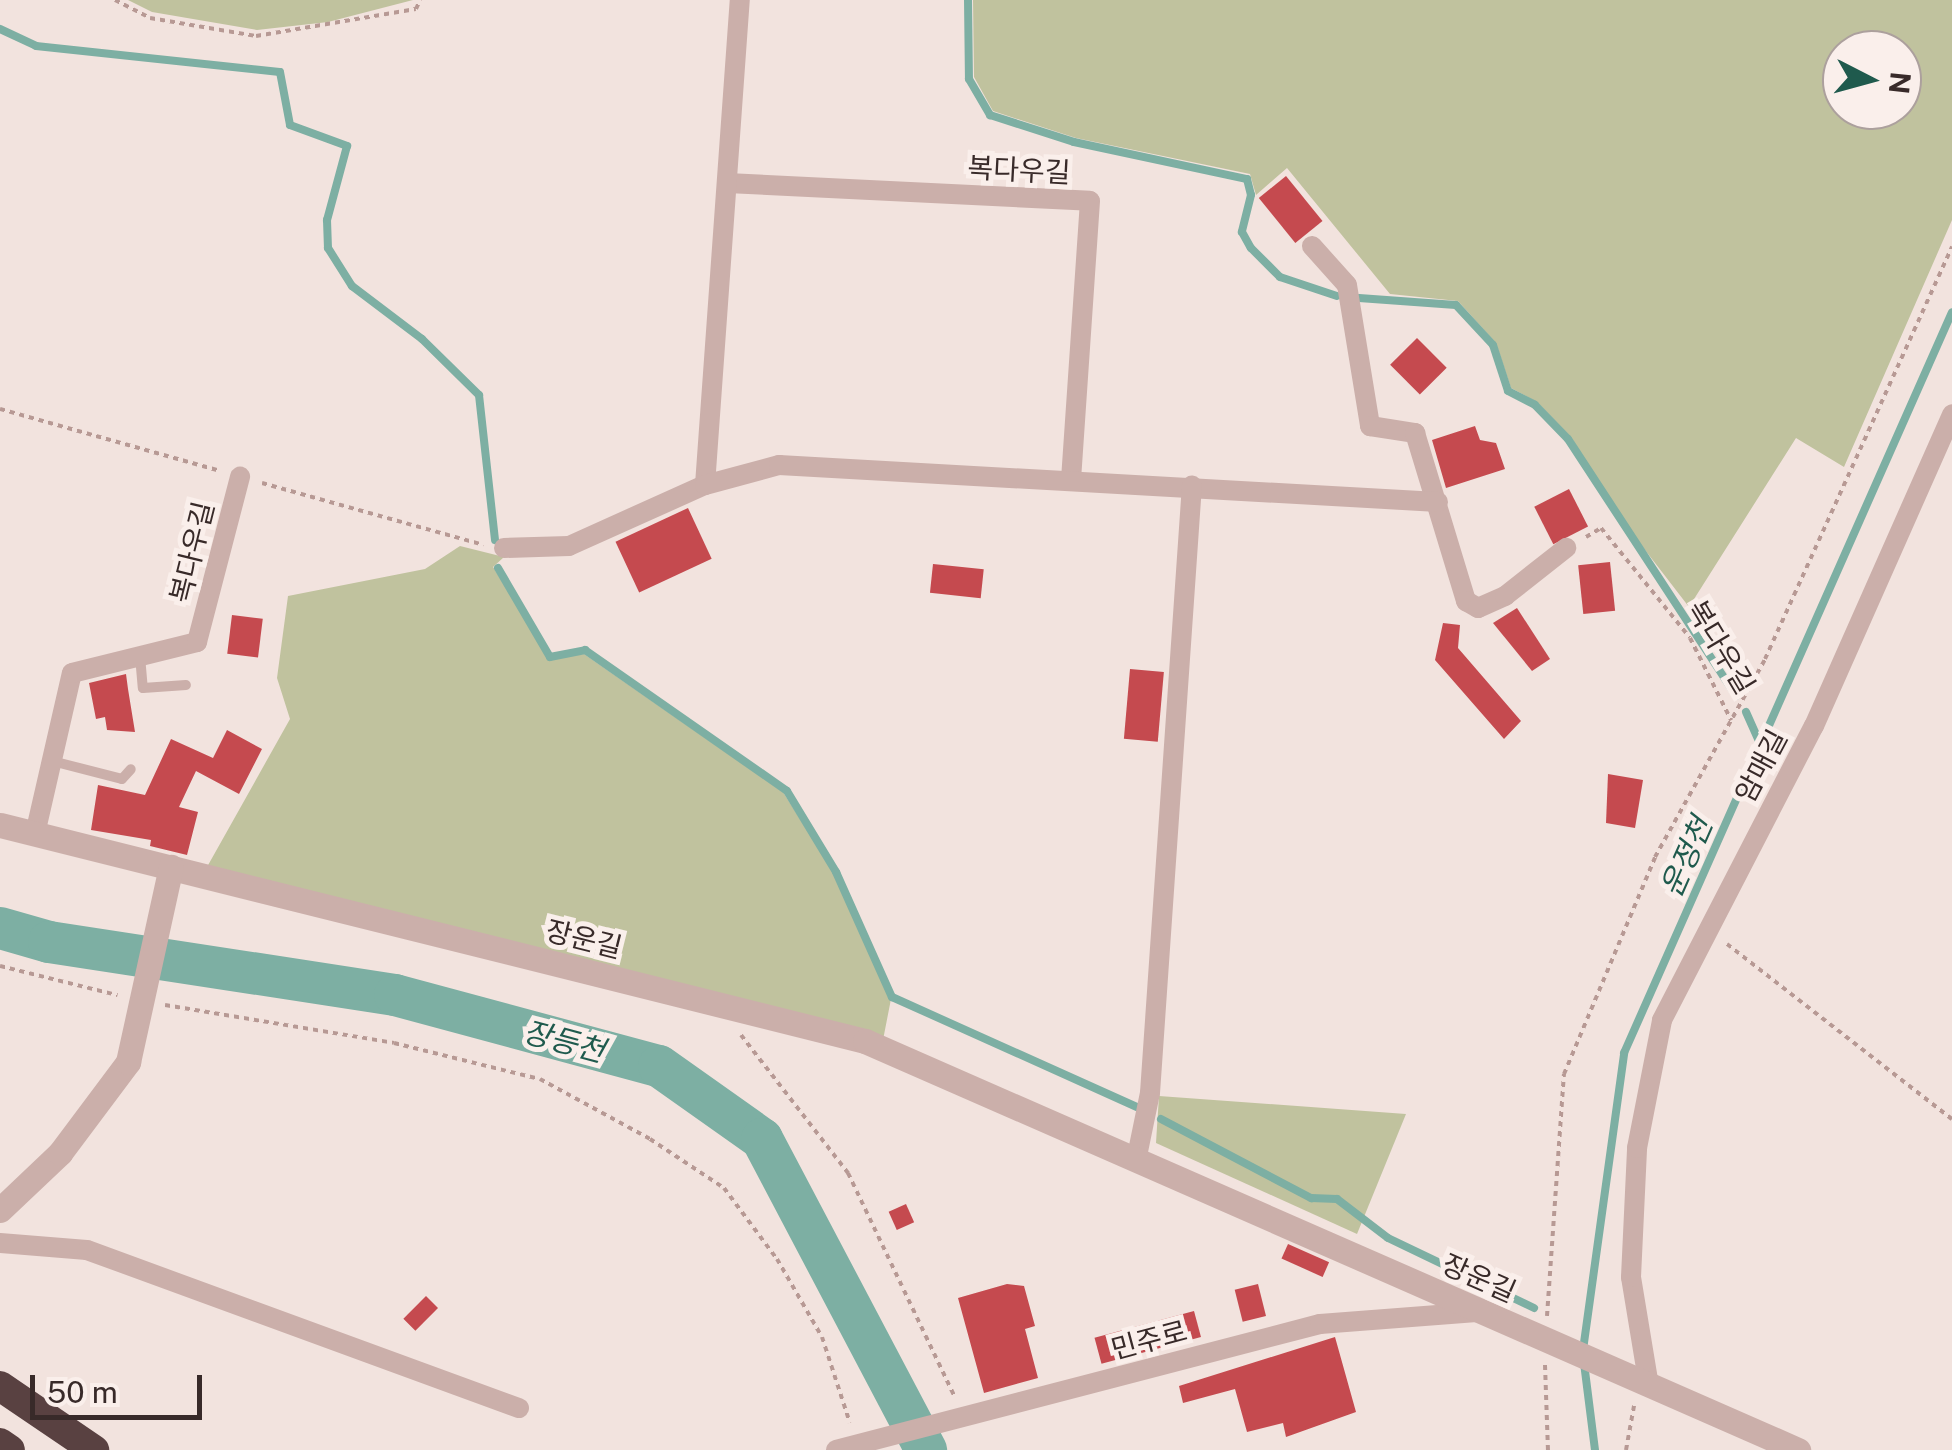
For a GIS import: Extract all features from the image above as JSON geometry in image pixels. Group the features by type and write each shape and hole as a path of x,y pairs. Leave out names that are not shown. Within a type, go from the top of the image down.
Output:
{"highway":[{"path":"0,1386 94,1450"},
{"path":"0,1443 10,1450"}],"street":[{"path":"706,485 740,0"},
{"name":"복다우길","path":"727,182 1090,201 1070,479"},
{"path":"1312,246 1347,285 1370,426 1415,433 1466,601 1478,608 1506,596 1566,548"},
{"name":"암매길","path":"1650,1386 1631,1277 1637,1148 1662,1020 1706,928 1814,726 1952,414"},
{"path":"504,548 569,546 706,485 779,465 1438,502"},
{"name":"복다우길","path":"36,834 72,673 197,642 240,477"},
{"path":"1136,1161 1150,1093 1192,486"},
{"name":"장운길","path":"0,825 865,1041 1798,1450"},
{"path":"0,1210 60,1153 128,1062 170,867"},
{"path":"0,1242 86,1250 519,1408"},
{"name":"민주로","path":"854,1446 1320,1324 1481,1312"}],"lane":[{"path":"140,656 143,688 186,686"},
{"path":"52,762 122,779 130,770"}],"path":[{"path":"114,0 150,18 256,36 416,9 420,0"},
{"path":"1548,1450 1564,1074 1655,857 1765,659 1952,246"},
{"name":"복다우길","path":"1566,548 1601,528 1690,638 1731,720"},
{"path":"1706,928 1952,1119"},
{"path":"0,966 143,998 394,1043 540,1080 650,1138 724,1188 777,1259 822,1337 854,1446"},
{"path":"718,1003 848,1172 962,1420"},
{"path":"1626,1450 1632,1410 1650,1386"}],"green space":[{"path":"128,0 413,0 328,22 257,30 152,12"},
{"path":"973,0 1952,0 1952,220 1844,467 1796,438 1689,607 1625,524 1571,437 1537,402 1511,388 1496,343 1458,301 1390,294 1287,168 1256,195 1250,174 1076,138 993,111 974,77"},
{"path":"460,546 504,557 493,567 550,659 584,654 783,792 834,873 891,999 883,1040 207,867 290,719 277,678 288,596 425,569"},
{"path":"1159,1096 1406,1114 1357,1234 1156,1143"}],"building":[{"path":"1286,176 1323,221 1295,243 1259,198"},
{"path":"1417,338 1447,368 1420,395 1390,365"},
{"path":"1475,426 1480,440 1496,443 1505,469 1446,488 1432,440"},
{"path":"1569,489 1588,526 1553,544 1534,507"},
{"path":"688,508 712,559 639,593 615,542"},
{"path":"1610,562 1615,611 1583,614 1578,565"},
{"path":"933,564 984,569 981,598 930,593"},
{"path":"1517,608 1550,659 1532,671 1493,623"},
{"path":"232,615 263,619 258,657 227,654"},
{"path":"1443,623 1460,625 1458,648 1521,721 1504,739 1435,660"},
{"path":"1130,669 1164,672 1158,742 1124,739"},
{"path":"126,674 135,732 107,730 105,717 96,719 89,683"},
{"path":"227,730 262,749 239,794 196,771 179,807 198,812 187,855 150,846 151,840 91,830 98,785 145,795 171,739 213,758"},
{"path":"1608,774 1643,780 1635,828 1606,823"},
{"path":"906,1204 914,1222 897,1230 889,1212"},
{"path":"1288,1244 1329,1262 1323,1277 1281,1259"},
{"path":"1007,1284 1024,1286 1035,1326 1025,1329 1038,1378 984,1393 958,1298"},
{"path":"1258,1284 1266,1316 1243,1322 1235,1290"},
{"path":"426,1296 438,1308 415,1331 403,1319"},
{"path":"1194,1311 1201,1337 1101,1364 1095,1338"},
{"path":"1335,1337 1356,1412 1286,1437 1283,1423 1247,1432 1235,1389 1183,1403 1179,1386"}],"waterway":[{"path":"968,0 969,79 990,115 1074,142 1247,179 1251,195 1242,232 1251,248 1280,277 1337,296"},
{"path":"0,29 36,46 280,72 290,125 347,146 327,220 328,248 352,286 422,339 479,395 495,540"},
{"path":"1359,298 1456,305 1493,345 1508,391 1535,405 1568,439 1736,696"},
{"name":"운정천","path":"1583,1350 1624,1053 1952,312"},
{"path":"498,568 550,657 585,650 787,791 836,872 892,997 1137,1107"},
{"path":"1746,712 1762,748"},
{"name":"장등천","path":"0,928 49,942 395,995 659,1066 762,1139 926,1450"},
{"path":"1161,1119 1311,1198 1337,1199 1388,1238 1534,1308"},
{"name":"운정천","path":"1584,1363 1595,1450"}]}
